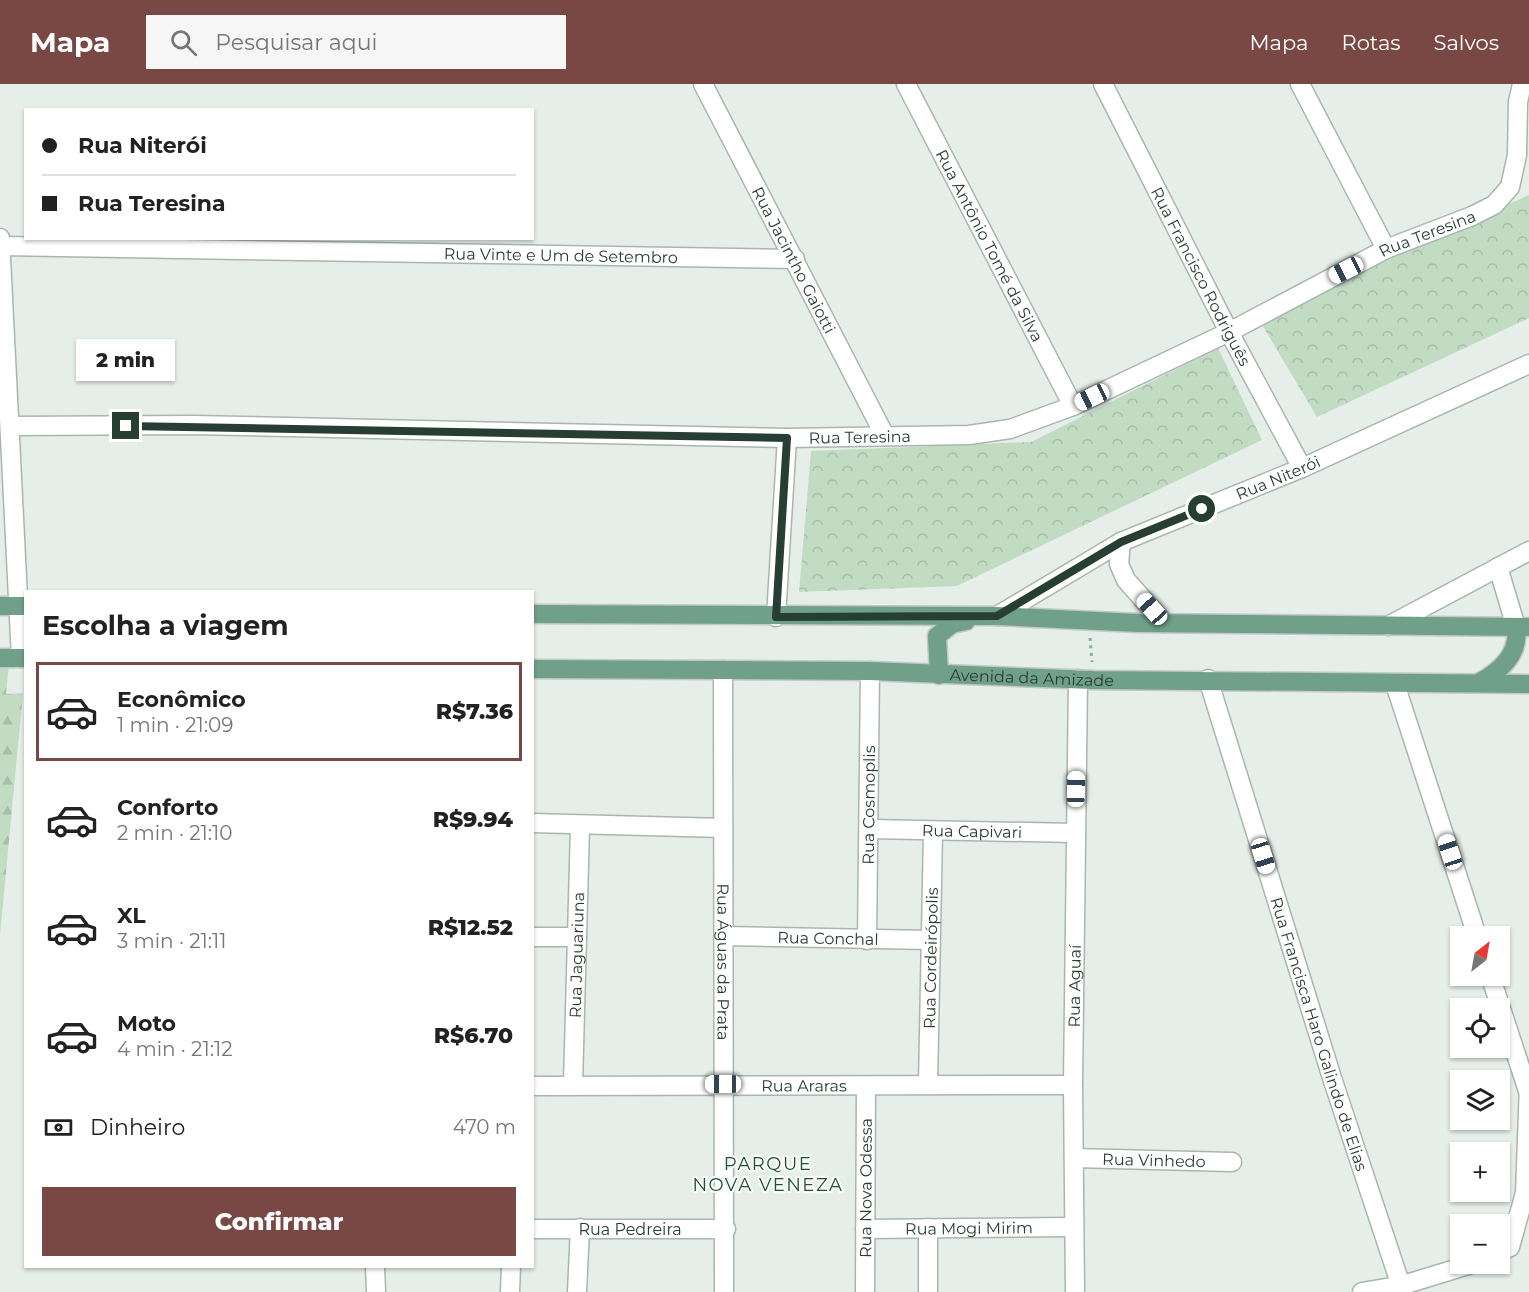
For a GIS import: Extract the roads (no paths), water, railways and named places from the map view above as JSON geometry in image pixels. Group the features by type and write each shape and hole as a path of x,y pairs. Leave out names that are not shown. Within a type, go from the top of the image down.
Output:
{"main road":[{"path":"534,614 776,617 997,616 1164,623 1522,627 1515,650 1496,673 1478,682"},
{"path":"939,675 937,636 942,630 952,624 997,616"},
{"path":"0,658 23,658"},
{"name":"Avenida da Amizade","path":"534,669 870,671 1086,680 1208,679 1395,684 1478,682 1529,684"}],"street":[{"name":"Rua Jacintho Gaiotti","path":"703,84 885,436"},
{"name":"Rua Antônio Tomé da Silva","path":"906,84 1073,406"},
{"name":"Rua Francisco Rodriguês","path":"1103,84 1229,332 1302,468"},
{"path":"1300,84 1386,249"},
{"path":"1509,84 1529,125"},
{"name":"Rua Teresina","path":"11,426 194,425 787,438 969,435 1010,429 1073,406 1229,332 1386,249 1472,216 1503,197 1510,187 1517,155 1518,102 1522,84"},
{"path":"0,238 11,426 14,606 23,658"},
{"name":"Rua Vinte e Um de Setembro","path":"1,246 795,259"},
{"name":"Rua Niterói","path":"997,616 1121,542 1302,468 1528,366"},
{"path":"776,617 787,438"},
{"path":"1121,542 1119,564 1126,580 1164,623"},
{"path":"1388,626 1529,551"},
{"path":"1498,567 1522,627"},
{"name":"Rua Águas da Prata","path":"723,670 723,1084 726,1229 724,1292"},
{"name":"Rua Cosmoplis","path":"867,940 870,671"},
{"name":"Rua Francisca Haro Galindo de Elias","path":"1208,679 1386,1245 1403,1288"},
{"name":"Rua Aguaí","path":"1074,1292 1075,833 1086,680"},
{"path":"1395,684 1474,926"},
{"path":"534,823 723,828"},
{"name":"Rua Jaguariuna","path":"573,1085 580,826"},
{"name":"Rua Capivari","path":"870,829 1075,833"},
{"name":"Rua Cordeirópolis","path":"928,1084 929,940 933,832"},
{"name":"Rua Conchal","path":"724,936 929,940"},
{"path":"534,937 577,937"},
{"path":"1494,986 1528,1088 1527,1193 1510,1247"},
{"name":"Rua Araras","path":"534,1086 1073,1085"},
{"name":"Rua Nova Odessa","path":"865,1292 866,1086"},
{"name":"Rua Vinhedo","path":"1074,1158 1232,1162"},
{"path":"928,1227 928,1292"},
{"name":"Rua Mogi Mirim","path":"865,1229 1073,1227"},
{"path":"577,1292 580,1228"},
{"name":"Rua Pedreira","path":"534,1229 726,1229"},
{"path":"375,1268 376,1292"},
{"path":"510,1292 511,1268"},
{"path":"1362,1292 1403,1288 1450,1271"}],"district":[{"name":"PARQUE NOVA VENEZA","path":"768,1174"}]}
